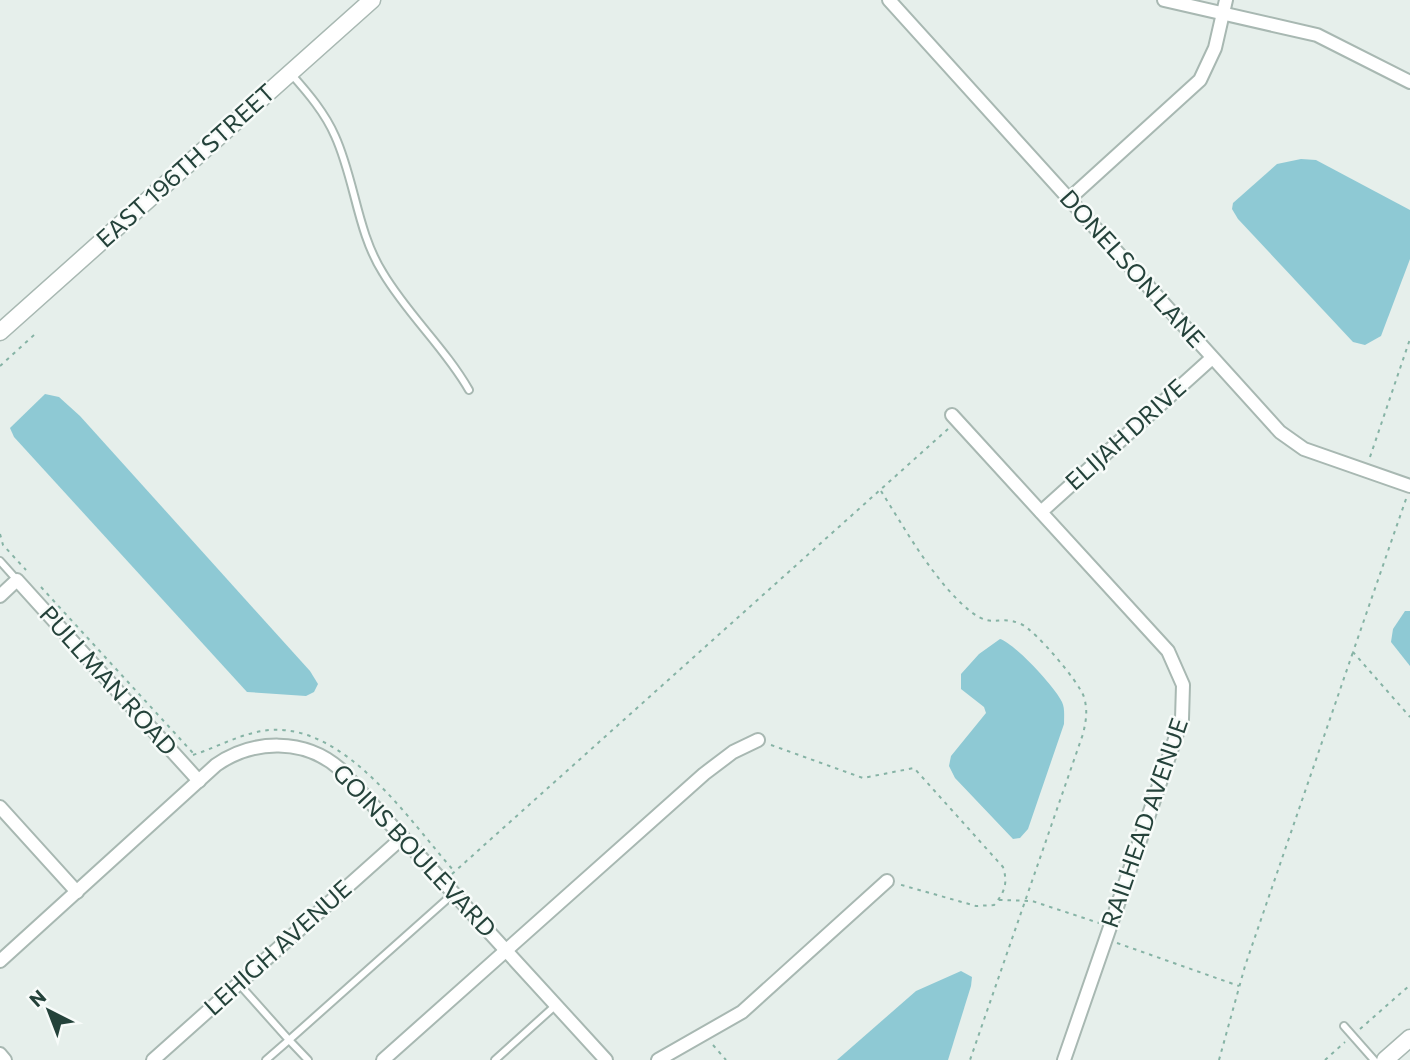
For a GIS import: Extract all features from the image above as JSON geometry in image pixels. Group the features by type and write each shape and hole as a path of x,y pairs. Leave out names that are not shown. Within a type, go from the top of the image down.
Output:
{"street":[{"name":"EAST 196TH STREET","path":"0,332 372,0"},
{"name":"DONELSON LANE","path":"889,0 1286,438 1304,449 1410,487"},
{"path":"1164,0 1225,6 1317,35 1410,82"},
{"path":"1069,200 1200,80 1215,48 1225,6"},
{"name":"ELIJAH DRIVE","path":"1041,512 1212,358"},
{"name":"RAILHEAD AVENUE","path":"955,418 1168,651 1183,685 1182,719 1064,1060"},
{"path":"0,596 17,580"},
{"name":"PULLMAN ROAD","path":"17,580 199,781"},
{"path":"383,1060 721,760 758,740"},
{"name":"GOINS BOULEVARD","path":"0,961 231,755 246,749 288,746 313,751 340,769 606,1060"},
{"path":"0,807 77,892"},
{"name":"LEHIGH AVENUE","path":"153,1060 403,837"},
{"path":"658,1060 742,1012 887,881"},
{"path":"1385,1060 1410,1038"},
{"path":"0,1054 5,1060"}],"lane":[{"path":"290,73 321,111 335,136 368,242 382,272 455,366 469,390"},
{"path":"0,561 17,580"},
{"path":"266,1060 454,893"},
{"path":"239,984 308,1060"},
{"path":"495,1060 556,1005"},
{"path":"1344,1026 1374,1060"}],"path":[{"path":"0,366 34,335"},
{"path":"1365,471 1410,339"},
{"path":"444,882 880,490 955,418"},
{"path":"1219,1060 1239,986 1410,487"},
{"path":"880,490 959,602 988,622 1020,624 1076,681 1087,713 1083,734 970,1060"},
{"path":"0,534 3,545 30,575"},
{"path":"39,585 194,754"},
{"path":"1353,652 1410,717"},
{"path":"758,740 863,778 914,768 1003,867 1007,880 994,905 976,906 887,881"},
{"path":"998,900 1026,901 1239,986"},
{"path":"1325,1060 1410,985"},
{"path":"704,1035 726,1060"}],"water":[{"path":"1301,159 1316,160 1410,210 1410,259 1381,336 1365,345 1353,342 1238,219 1232,209 1233,203 1277,164"},
{"path":"45,394 59,397 80,416 310,671 318,684 314,692 306,696 247,692 14,437 10,428"},
{"path":"1405,611 1410,611 1410,666 1391,642 1393,629"},
{"path":"1000,639 1015,648 1043,677 1058,695 1064,710 1064,724 1028,829 1020,838 1013,839 955,778 949,766 951,756 986,713 984,707 961,689 961,674 979,654"},
{"path":"961,971 972,977 971,986 948,1060 837,1060 916,991"}]}
